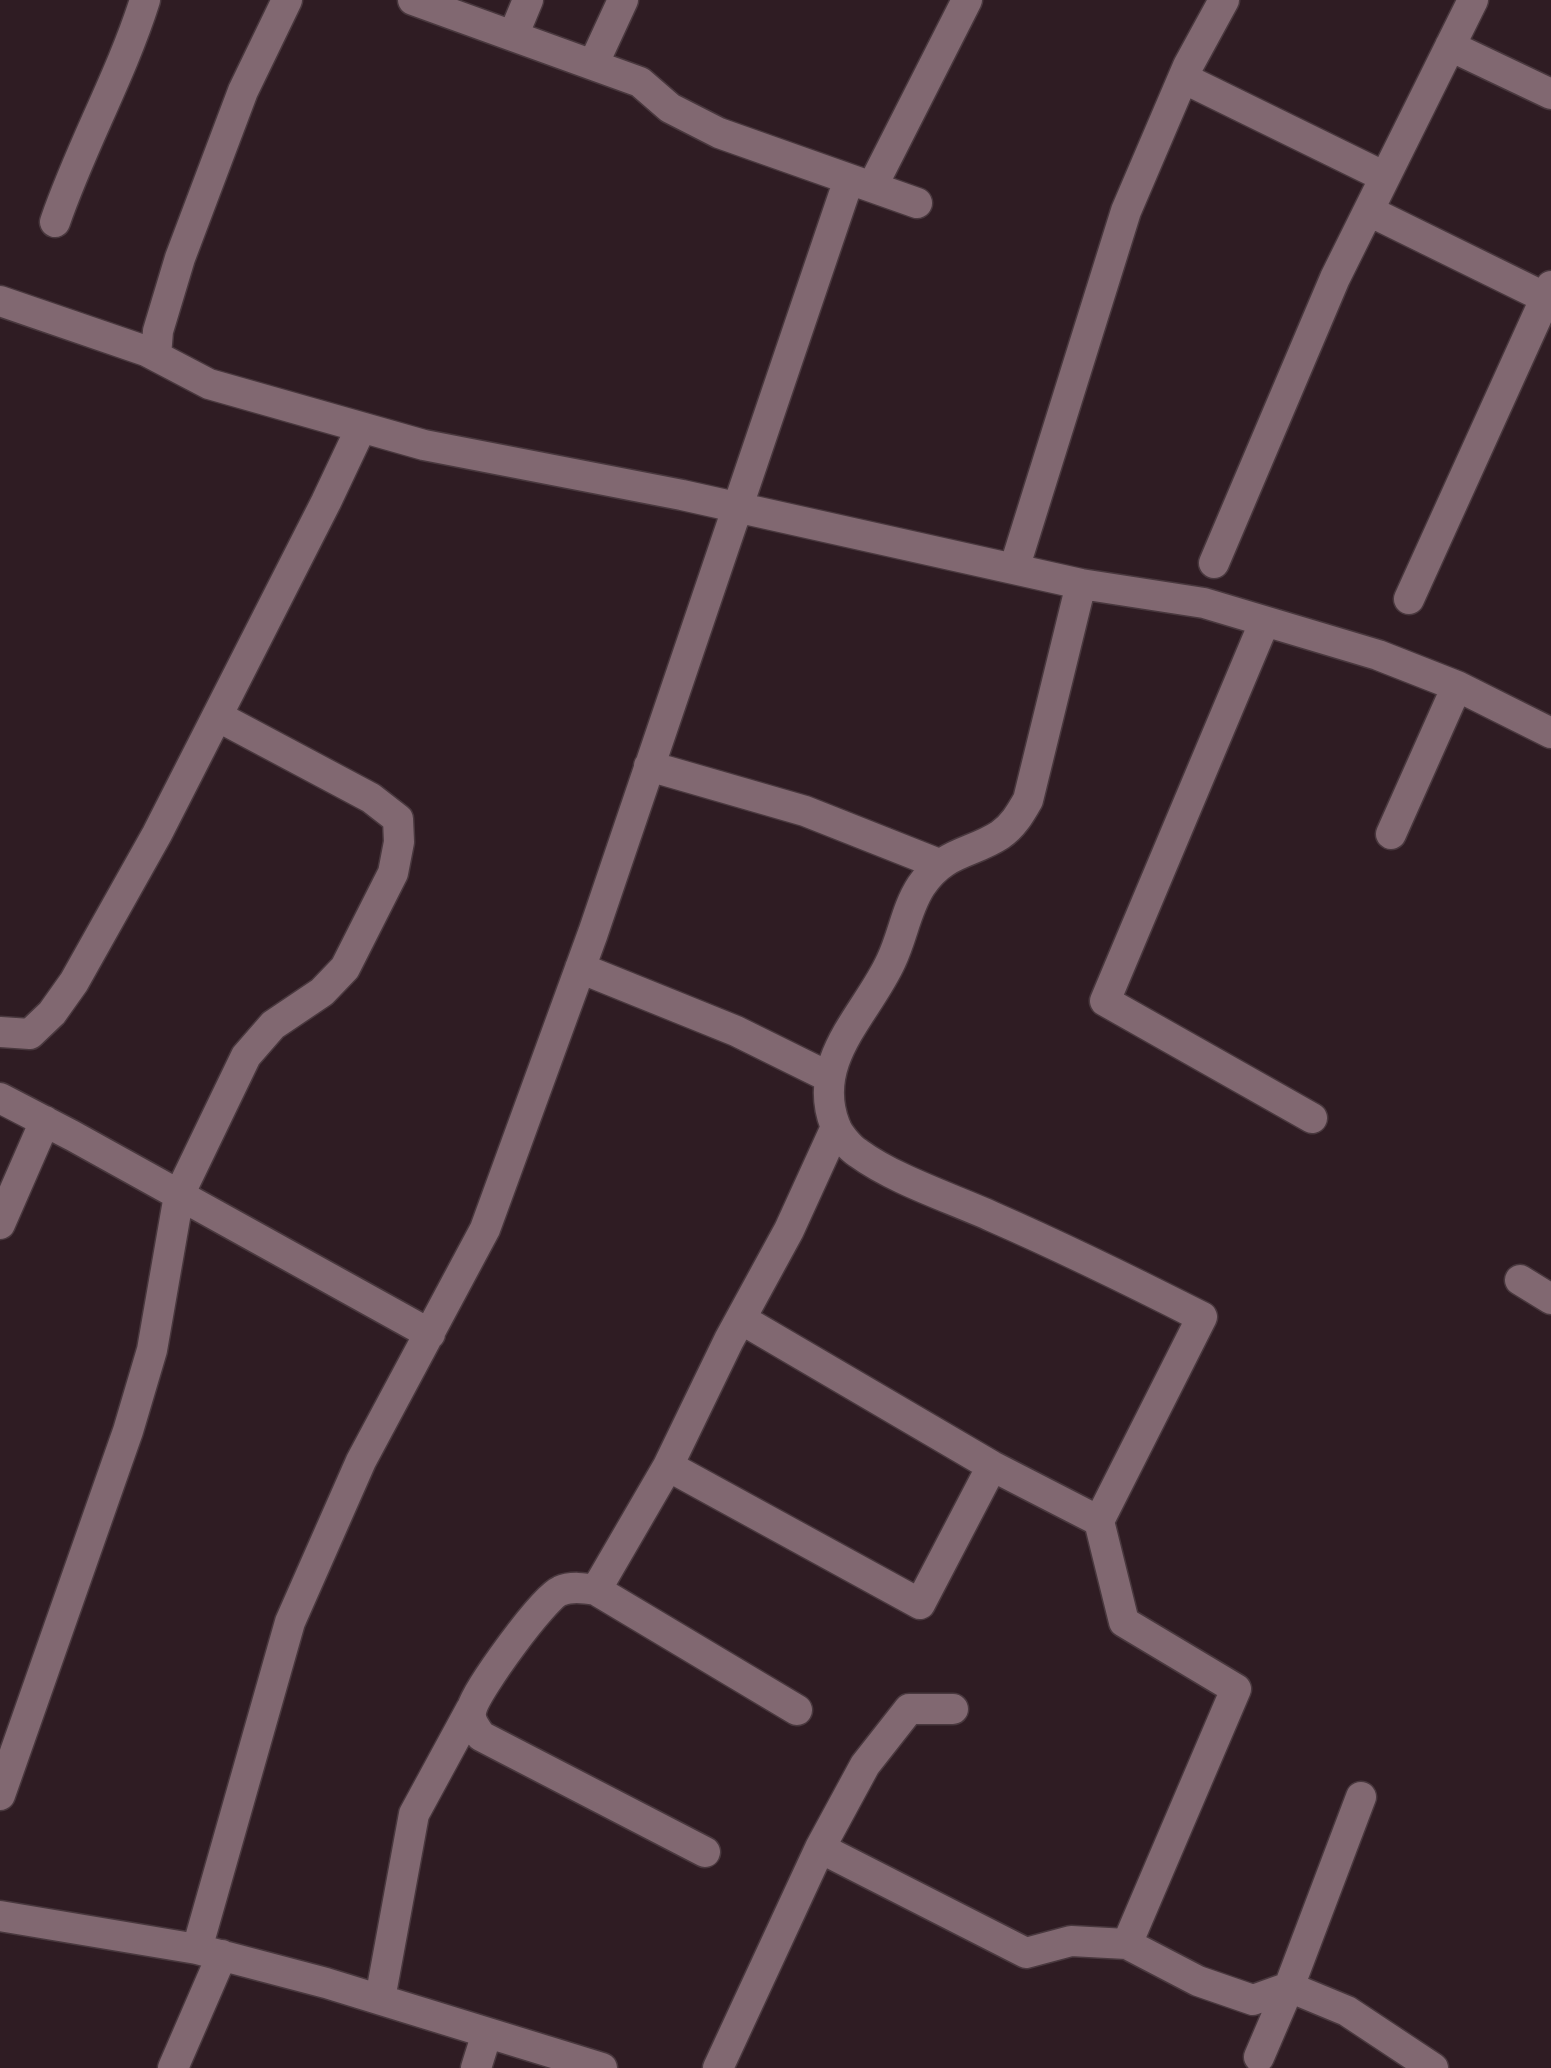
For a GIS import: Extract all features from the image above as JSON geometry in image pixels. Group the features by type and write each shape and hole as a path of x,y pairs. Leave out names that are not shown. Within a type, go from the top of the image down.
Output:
{"street":[{"path":"55,222 69,180 126,55 145,0"},
{"path":"156,356 158,331 180,258 243,91 287,0"},
{"path":"412,0 640,82 670,108 719,134 917,203"},
{"path":"513,36 528,0"},
{"path":"593,65 623,0"},
{"path":"172,2068 209,1952 290,1622 362,1461 485,1229 579,968 736,507 861,183 967,0"},
{"path":"1014,569 1126,211 1183,78 1224,0"},
{"path":"1214,563 1335,278 1473,0"},
{"path":"1450,46 1551,94"},
{"path":"1183,78 1385,177"},
{"path":"1369,211 1548,292 1409,598"},
{"path":"0,301 156,356 209,384 424,445 736,507 1081,584 1204,603 1264,623 1378,655 1457,686 1551,733"},
{"path":"0,1032 30,1034 52,1013 74,982 157,834 327,502 361,428"},
{"path":"1081,584 1028,801 1016,822 999,836 961,851 939,864 922,884 906,914 879,986 852,1022 829,1077 830,1102 836,1127 856,1152 891,1172 1083,1256 1202,1317 1099,1521 1124,1622 1236,1689 1127,1944"},
{"path":"1264,623 1105,1001 1312,1118"},
{"path":"1391,834 1457,686"},
{"path":"0,1795 128,1431 149,1360 179,1195 246,1056 273,1025 322,992 345,968 393,873 399,842 398,819 371,798 217,716"},
{"path":"649,766 805,811 939,864"},
{"path":"579,968 736,1030 829,1077"},
{"path":"0,1098 430,1334"},
{"path":"0,1224 45,1121"},
{"path":"596,1590 668,1466 741,1319 789,1230 836,1127"},
{"path":"1520,1280 1551,1299"},
{"path":"741,1319 992,1466 1099,1521"},
{"path":"668,1466 920,1604 992,1466"},
{"path":"380,2000 414,1814 483,1686 544,1603 560,1591 578,1588 596,1590 797,1710"},
{"path":"471,1709 472,1723 482,1736 705,1852"},
{"path":"718,2068 820,1848 865,1765 909,1709 953,1709"},
{"path":"1259,2057 1289,1987 1361,1797"},
{"path":"820,1848 1026,1953 1071,1941 1127,1944 1198,1981 1253,2001 1289,1987 1347,2011 1433,2068"},
{"path":"0,1916 209,1952 380,2000 602,2068"},
{"path":"476,2068 487,2033"}]}
